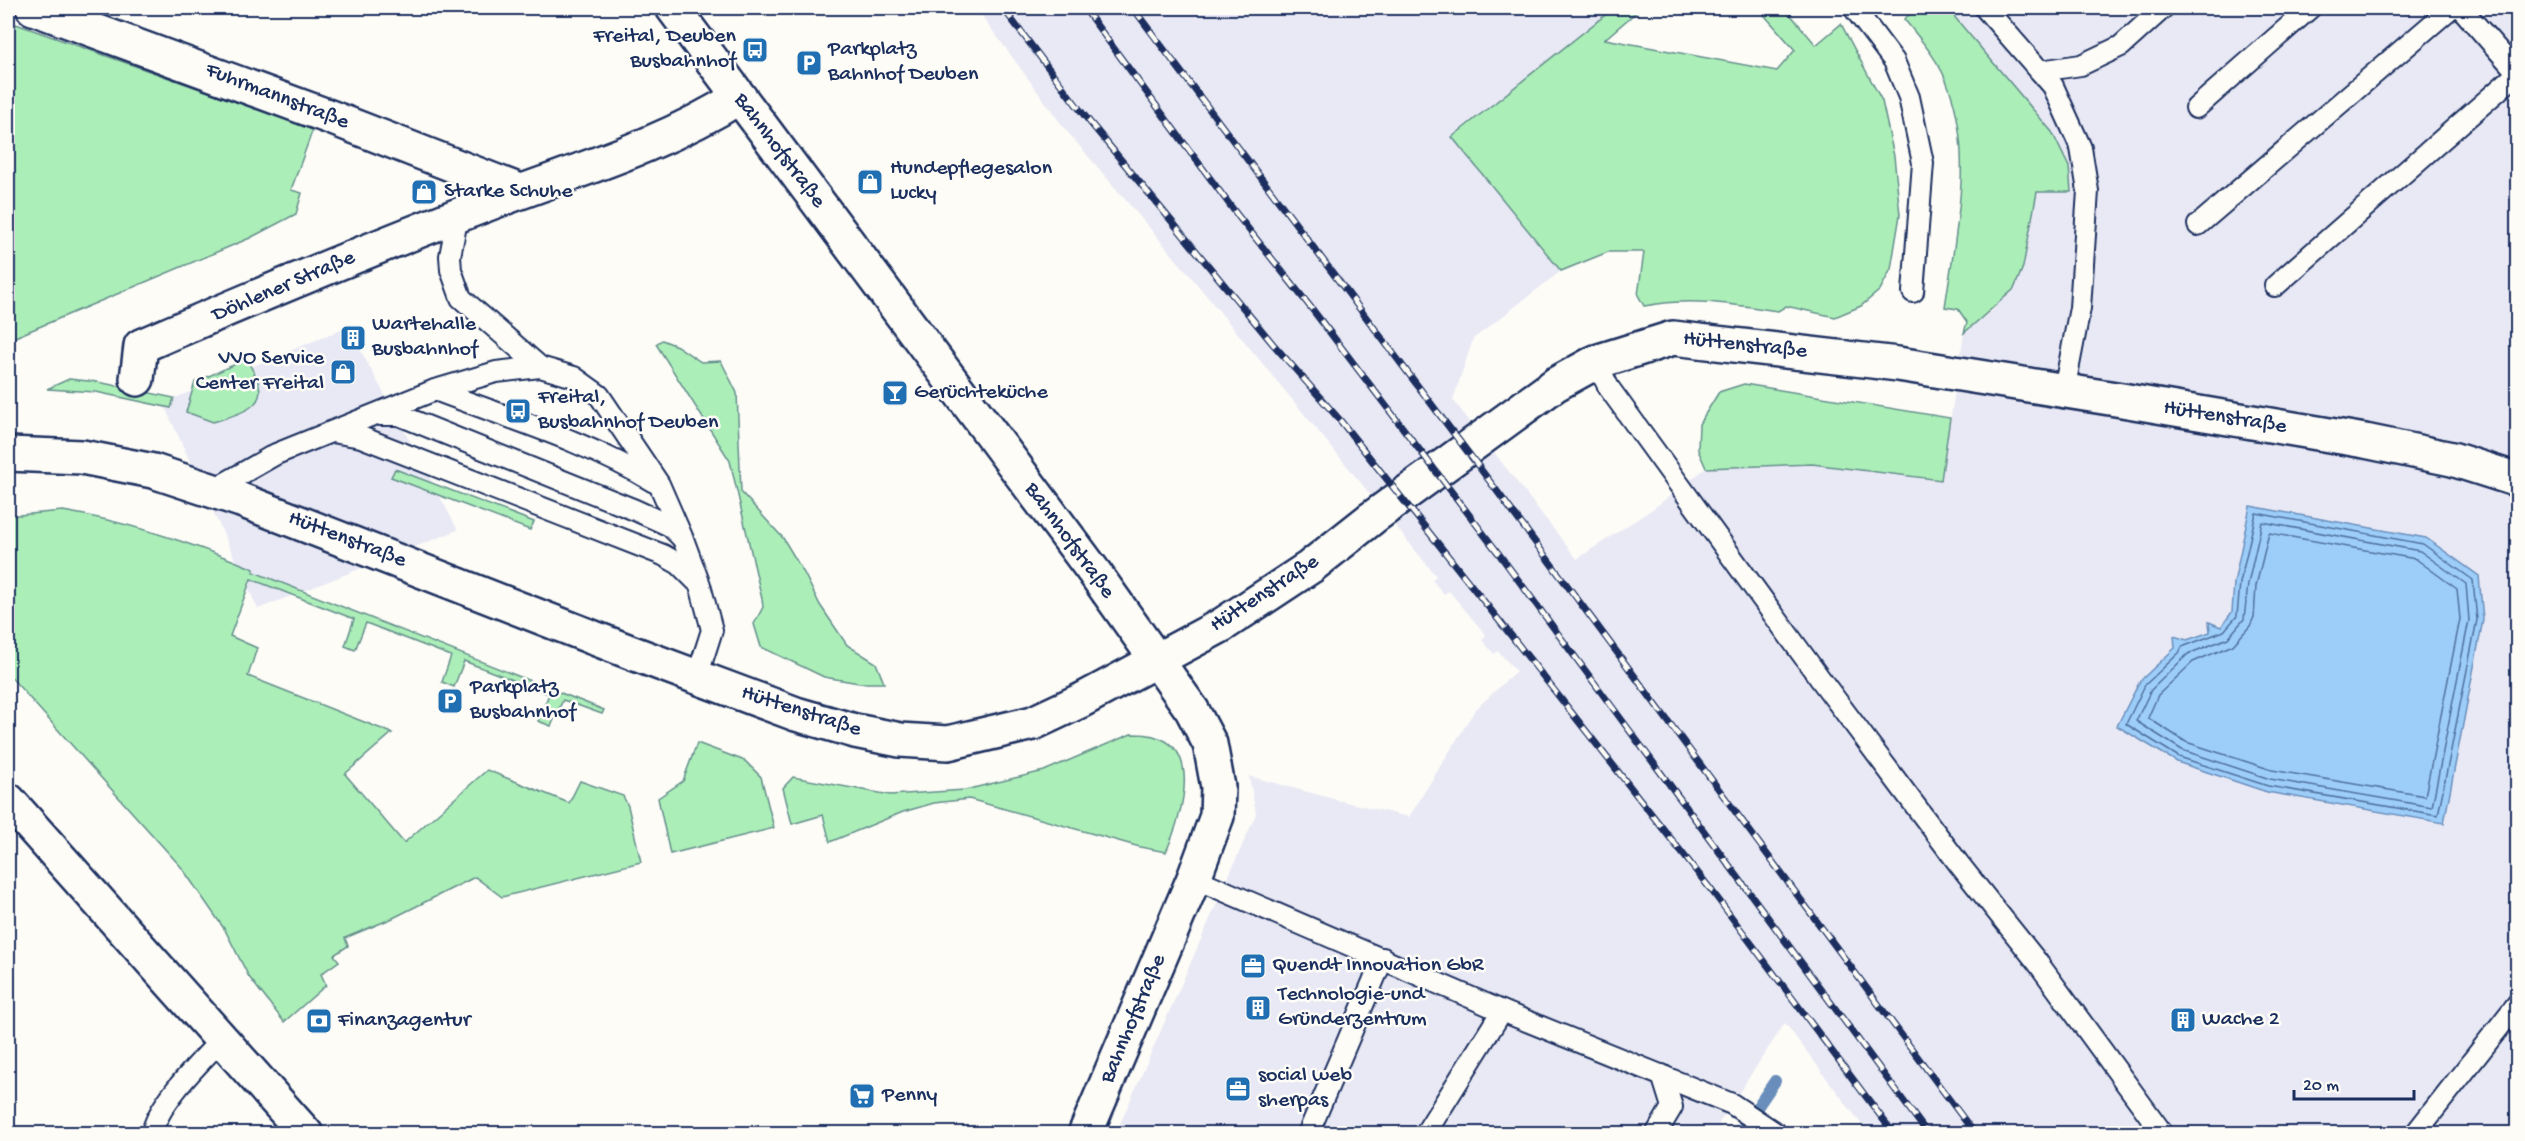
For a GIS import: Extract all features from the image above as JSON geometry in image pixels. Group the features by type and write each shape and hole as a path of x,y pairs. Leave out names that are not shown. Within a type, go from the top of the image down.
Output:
{"street":[{"name":"Fuhrmannstraße","path":"33,8 330,117 519,191"},
{"name":"Bahnhofstraße","path":"673,8 1039,497 1192,710 1208,740 1214,758 1218,787 1217,816 1194,878 1085,1134"},
{"name":"Döhlener Straße","path":"137,379 141,346 458,215 659,141 714,113 739,97"},
{"name":"Hüttenstraße","path":"8,454 82,457 123,463 213,490 796,714 855,731 900,740 948,743 1033,723 1157,661 1231,620 1290,580 1545,391 1596,362 1673,338 1898,364 2365,441 2452,459 2517,480"},
{"path":"8,800 306,1134"}],"lane":[{"path":"1854,8 1894,61 1909,97 1921,152 1923,163 1913,292"},
{"path":"1985,8 2053,86 2081,148 2088,191 2080,308 2064,391"},
{"path":"2040,72 2081,66 2121,46 2163,8"},
{"path":"2196,108 2310,8"},
{"path":"2198,225 2451,8"},
{"path":"2275,286 2517,73 2461,8"},
{"path":"458,215 450,256 451,270 461,298 540,367"},
{"path":"1596,362 1609,388 1821,680 1959,864 2038,963 2163,1134"},
{"path":"213,490 276,454 435,390 496,372 540,367 574,377 599,395 659,484 683,538 700,585 712,630 697,677"},
{"path":"435,390 576,443 632,468 659,484"},
{"path":"374,415 399,415 654,517 670,526 683,538"},
{"path":"332,432 361,437 663,555 679,564 700,585"},
{"path":"1194,878 1502,1011 1732,1104 1777,1134"},
{"path":"1308,1134 1383,958"},
{"path":"2415,1134 2517,1004"},
{"path":"1425,1134 1502,1011"},
{"path":"152,1134 154,1124 188,1074 221,1040"},
{"path":"1656,1134 1672,1107 1662,1075"}],"shaded area":[{"path":"976,8 1614,8 1452,137 1561,271 1473,339 1453,400 1577,559 1654,508 1706,468 1812,464 1941,480 1964,333 1995,308 2023,267 2037,191 2071,192 1971,34 1947,8 2517,8 2517,1133 1868,1133 1785,1023 1719,1123 1720,1133 1116,1133 1256,814 1249,776 1409,817 1475,710 1516,671 1498,651 1494,654 1482,640 1486,635 1449,591 1444,594 1432,580 1436,576 1356,477 1187,272 1065,129"},
{"path":"348,327 458,530 258,609 163,403"}],"green space":[{"path":"1614,8 1641,8 1605,39 1777,71 1795,50 1758,8 1785,8 1816,45 1841,24 1882,101 1894,156 1900,215 1891,269 1880,290 1861,306 1835,317 1786,306 1778,311 1695,302 1644,306 1638,295 1644,252 1608,252 1561,271 1452,137"},
{"path":"1918,8 1947,8 2052,132 2069,167 2071,192 2037,192 2023,267 2014,289 1964,333 1967,322 1958,309 1945,307 1960,197 1960,141 1956,114 1941,70 1904,19"},
{"path":"16,24 313,129 291,190 302,193 296,214 250,238 8,340 8,48"},
{"path":"662,340 677,346 701,362 721,361 737,393 741,492 783,538 820,605 847,645 876,663 884,683 859,683 824,677 761,647 754,624 763,607 762,599 730,461 656,344"},
{"path":"247,359 257,378 260,394 252,406 245,411 213,422 186,412 195,382"},
{"path":"69,379 98,382 174,398 171,408 96,392 47,389"},
{"path":"1744,384 1950,418 1941,480 1812,464 1706,468 1698,450 1699,424 1719,392"},
{"path":"395,469 534,522 530,530 391,477"},
{"path":"63,511 136,527 207,551 254,569 254,572 604,710 602,714 563,700 551,726 538,721 549,694 464,661 454,687 442,682 451,656 366,623 355,650 345,646 354,619 251,579 230,636 257,648 248,676 392,733 345,774 404,843 487,770 569,803 580,781 623,796 628,806 641,862 502,897 475,877 393,918 345,938 348,946 334,955 339,961 321,974 326,985 284,1022 249,977 225,930 182,868 8,674 8,516"},
{"path":"1131,734 1159,738 1172,746 1180,758 1184,773 1184,790 1177,824 1166,852 1140,847 969,799 934,803 903,812 830,842 823,815 792,824 783,788 793,777 890,795 965,790 1044,771"},
{"path":"697,743 745,761 761,777 774,828 670,854 658,798 683,781"}],"water":[{"path":"2250,506 2426,538 2479,576 2483,620 2444,823 2267,792 2177,762 2117,726 2140,681 2175,648 2174,636 2187,640 2210,632 2209,622 2221,627 2232,612 2234,583"}],"waterway":[{"path":"1739,1134 1775,1081"}],"railway":[{"path":"1003,8 1084,115 1273,344 1339,419 1513,638 1712,891 1894,1134"},
{"path":"1084,8 1238,216 1499,554 1928,1134"},
{"path":"1133,8 1491,483 1975,1134"}],"place":[{"name":"Freital, Deuben Busbahnhof","path":"755,50"},
{"name":"Parkplatz Bahnhof Deuben","path":"809,63"},
{"name":"Hundepflegesalon Lucky","path":"870,182"},
{"name":"Starke Schuhe","path":"424,192"},
{"name":"Wartehalle Busbahnhof","path":"353,338"},
{"name":"VVO Service Center Freital","path":"343,372"},
{"name":"Gerüchteküche","path":"895,393"},
{"name":"Freital, Busbahnhof Deuben","path":"518,411"},
{"name":"Parkplatz Busbahnhof","path":"450,701"},
{"name":"Quendt Innovation GbR","path":"1253,966"},
{"name":"Technologie-und Gründerzentrum","path":"1258,1008"},
{"name":"Wache 2","path":"2183,1020"},
{"name":"Finanzagentur","path":"319,1021"},
{"name":"social web sherpas","path":"1238,1089"},
{"name":"Penny","path":"862,1096"}]}
